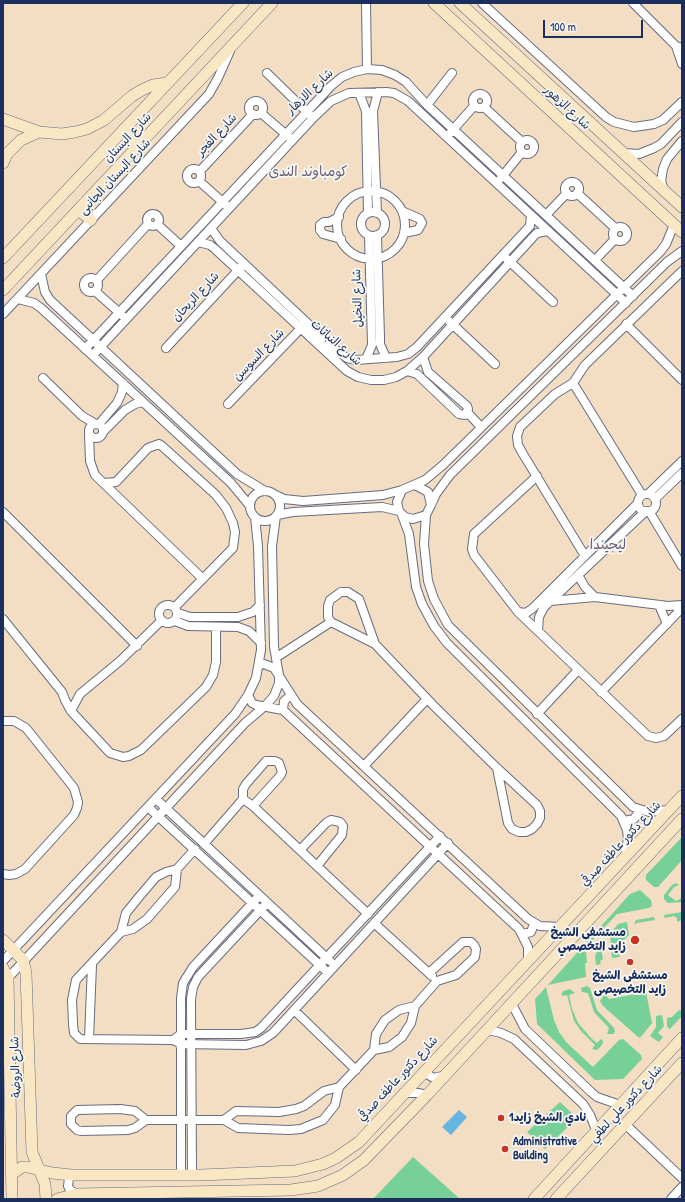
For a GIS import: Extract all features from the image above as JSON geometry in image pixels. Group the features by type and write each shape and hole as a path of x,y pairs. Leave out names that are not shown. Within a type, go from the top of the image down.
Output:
{"street":[{"name":"شارع البستان","path":"3,258 243,3"},
{"name":"شارع البستان","path":"3,290 272,3"},
{"path":"366,3 367,69"},
{"name":"شارع الزهور","path":"434,3 678,228"},
{"name":"شارع الزهور","path":"460,3 682,207"},
{"path":"482,3 614,122 634,127 654,124 663,120 682,102"},
{"path":"633,3 679,47 682,64"},
{"name":"شارع البستان الجانبى","path":"3,314 209,94 218,78 231,48"},
{"name":"شارع الازهار","path":"85,348 182,246 305,112 342,77 367,69 382,70 395,75 406,82 427,104 633,296"},
{"path":"267,73 305,112 314,117"},
{"path":"427,104 452,73"},
{"path":"529,91 532,81 541,77"},
{"path":"3,119 40,132 62,134 87,129 104,120 132,96 142,90 153,85 167,84"},
{"path":"372,213 373,111 378,92"},
{"path":"359,93 366,111 372,191"},
{"name":"شارع الازهار","path":"92,356 314,117 331,101 339,96 359,93 394,93 402,96 626,303"},
{"path":"447,137 474,106 474,96 481,94 484,95 487,101 484,107"},
{"path":"262,113 264,106 258,101 250,104 250,111 252,114 262,113 293,141"},
{"path":"474,106 480,108 484,107 522,142"},
{"name":"شارع الفجر","path":"200,171 252,114"},
{"path":"623,153 638,154 654,148 661,144 682,122"},
{"path":"123,130 138,146"},
{"path":"3,163 7,154 21,140 40,132"},
{"path":"522,142 527,140 533,143 534,146 534,150 529,154 522,152"},
{"path":"664,191 661,181 663,169 667,158 682,141"},
{"path":"522,142 520,146 522,152"},
{"path":"497,184 522,152"},
{"path":"197,169 200,171 201,178 199,181 191,183 186,177 189,170 197,169"},
{"path":"199,181 230,208"},
{"path":"546,215 566,193 566,186 572,182 578,185 577,193"},
{"path":"338,217 329,222 324,222 320,226 320,230 324,234 340,239 352,252 369,258 378,258 395,249 404,233 405,222 402,211 392,198 372,191 358,194 349,199 338,217 340,239"},
{"path":"566,193 570,195 577,193"},
{"path":"577,193 615,228"},
{"path":"78,210 91,220"},
{"path":"402,211 420,219 422,223 418,230 404,233"},
{"path":"372,213 381,216 384,227 378,235 369,236 361,227 364,217 372,213"},
{"path":"95,291 98,288 97,280 148,224 147,217 153,214 159,218 157,224 182,246"},
{"name":"شارع النباتات","path":"198,242 210,245 304,325 347,358 356,360 386,358 408,354 417,347 530,226 531,215"},
{"path":"614,239 621,241 624,239 626,232 622,227 615,228"},
{"name":"شارع النباتات","path":"211,228 220,241 304,325 347,371 358,377 371,380 384,380 396,377 407,371 423,357 537,233 548,231"},
{"path":"595,260 614,239 613,231 615,228"},
{"path":"41,274 45,292 50,300 237,474 276,495 294,501 303,501 383,495 415,485 436,471 624,287 666,244 678,228"},
{"name":"شارع النخيل","path":"378,235 380,344 386,358"},
{"name":"شارع النخيل","path":"366,359 372,345 369,236"},
{"path":"563,245 570,237"},
{"path":"670,810 649,812 633,807 448,625 434,598 428,581 424,544 426,515 436,494 450,475 675,255 682,251"},
{"path":"502,256 553,302"},
{"name":"شارع الريحان","path":"166,348 244,264"},
{"path":"586,556 518,445 517,436 520,427 555,394 573,383 585,365 682,271"},
{"path":"97,280 90,277 84,282 85,289 88,291 95,291 126,320"},
{"path":"3,961 235,714 248,695 259,665 262,643 258,546 255,517 250,506 231,483 41,308 34,303 18,299"},
{"path":"445,317 495,364"},
{"path":"626,324 682,380"},
{"name":"شارع السوسن","path":"228,404 304,325"},
{"path":"423,357 428,372 467,406 467,412 482,427"},
{"path":"407,371 417,374 458,414 462,415 467,412"},
{"path":"43,378 82,416 102,428 101,435"},
{"path":"123,383 122,392 117,403 97,424 90,426 88,444 93,471 203,579"},
{"path":"518,612 530,611 544,603 578,575 655,505 573,383"},
{"path":"90,450 101,435 124,410 135,404 143,402"},
{"path":"82,416 89,433 94,439 101,435"},
{"path":"104,483 116,482 148,448 159,444 216,495 226,508 233,523 235,543 230,552 203,579 176,613 168,623 162,620 159,614 162,607 168,605 176,613 188,626 227,626 249,631 262,643"},
{"path":"648,496 682,461"},
{"path":"538,631 539,618 544,603 586,556 638,503 682,473"},
{"path":"537,476 474,534 472,541 474,555 518,612 648,736 656,738 664,736 682,719"},
{"path":"116,482 116,495"},
{"path":"415,485 428,492 431,505"},
{"path":"250,506 254,495 265,490"},
{"path":"402,490 397,502 409,534 414,576 418,592 428,617 440,635 624,821 628,839 624,859"},
{"path":"8,978 23,960 245,723 265,706 277,690 279,675 274,647 272,546 276,515 280,505 276,495"},
{"path":"638,503 641,509 648,511 682,566"},
{"path":"255,517 265,521 276,515 293,512 382,507 400,512 413,519 426,515"},
{"path":"3,512 137,646"},
{"path":"578,575 585,587 595,597"},
{"path":"375,644 359,598 354,594 341,592 330,600 327,612 331,622 375,644 427,699 536,805 540,811 540,818 532,829 526,832 519,832 512,828 508,823 497,768"},
{"path":"544,603 595,597 659,605 682,605"},
{"path":"176,613 190,617 227,617 248,615 260,605"},
{"path":"659,605 667,624"},
{"path":"601,692 682,608"},
{"path":"227,617 227,626"},
{"path":"3,619 62,692 64,700 71,711 110,753 123,757 136,754 202,692 210,681 216,662 216,626"},
{"path":"71,711 80,694 137,646 162,620"},
{"path":"276,657 331,622"},
{"path":"259,665 269,666 279,675 290,696 297,704 534,924 560,928"},
{"path":"537,714 578,670"},
{"path":"62,692 80,694"},
{"path":"248,695 252,703 283,710 523,934 528,947 528,961"},
{"path":"283,710 284,702 290,696"},
{"path":"364,766 427,699"},
{"path":"3,721 14,720 26,728 74,788 78,808 25,869 16,874 3,874"},
{"path":"204,844 243,799 243,789 246,784 266,762 270,760 279,763 281,767 280,776 252,806"},
{"name":"شارع دكتور عاطف صدقي","path":"12,1174 22,1167 34,1168 39,1171 71,1175 295,1171 323,1164 342,1155 359,1142 403,1093 560,928 682,796"},
{"path":"156,799 335,966"},
{"path":"243,799 368,914"},
{"path":"148,807 328,973"},
{"path":"624,821 634,819 640,810"},
{"path":"57,1199 77,1194 291,1190 318,1186 343,1176 355,1168 428,1095 682,819"},
{"path":"300,850 330,820 340,822 343,826 342,835 317,866"},
{"path":"173,1040 181,1034 241,1034 255,1032 272,1018 440,836"},
{"path":"178,870 161,874 152,882 126,913 121,932 92,965 76,980 72,1000 74,1033 80,1039 173,1040 181,1044 246,1045 261,1041 273,1033 448,843"},
{"path":"121,932 132,929 143,923 172,892 177,882 178,870 195,849"},
{"path":"186,1174 181,1120 181,998 185,978 260,896"},
{"path":"186,1174 192,1120 191,992 195,982 268,903"},
{"path":"374,923 437,981"},
{"path":"523,934 531,932 534,924"},
{"path":"3,940 23,960"},
{"path":"374,1050 389,1047 402,1037 411,1023 415,1006 437,981 460,972 475,957 476,953 474,945 467,941 463,942 429,974"},
{"name":"شارع الروضة","path":"23,960 27,986 32,1152 45,1184 46,1199"},
{"path":"89,1039 92,965"},
{"name":"شارع الروضة","path":"3,968 8,978 7,1139 12,1174 12,1199"},
{"path":"512,1004 525,1029 591,1092 597,1097 620,1105"},
{"path":"224,1120 236,1111 279,1112 296,1109 304,1106 324,1091 339,1087 374,1050 376,1034 385,1020 399,1010 415,1006"},
{"path":"294,1010 356,1070"},
{"path":"488,1030 501,1033 514,1039 577,1098 586,1108 596,1132"},
{"name":"شارع دكتور علي لطفي","path":"534,1199 544,1194 596,1132 682,1038"},
{"name":"شارع دكتور علي لطفي","path":"556,1199 682,1063"},
{"path":"423,1072 434,1078 446,1075"},
{"path":"146,1120 141,1125 128,1130 81,1131 74,1128 70,1120 73,1113 77,1110 128,1109 135,1111 146,1120 224,1120 231,1125 246,1129 289,1130 312,1126 323,1120 329,1114 338,1098 339,1087"},
{"path":"403,1093 428,1095"},
{"path":"625,1124 682,1178"},
{"path":"71,1175 68,1186 70,1190 77,1194"},
{"path":"671,1199 682,1187"}],"green space":[{"path":"682,837 682,860 658,887 654,887 646,880 646,875"},
{"path":"676,883 679,885 674,887 668,895 676,901 682,898 682,902 668,903 664,899 664,895 672,885"},
{"path":"640,890 651,900 652,906 649,908 617,914 589,944 586,951 586,977 548,985 630,894"},
{"path":"682,912 682,920 677,922 677,918 674,916 665,918 664,915"},
{"path":"654,917 655,920 637,923 634,925 636,920"},
{"path":"627,922 629,935 624,940 617,941 620,957 612,958 610,934 618,924"},
{"path":"600,944 603,959 600,961 601,964 596,965 595,956"},
{"path":"587,986 590,988 597,1010 614,1028 615,1032 613,1034 607,1034 609,1028 594,1012 588,993 582,992 581,988"},
{"path":"546,987 554,1020 559,1032 567,1043 593,1067 619,1040 623,1039 641,1055 642,1059 623,1079 595,1080 537,1024 535,999"},
{"path":"570,989 575,993 569,995 572,1009 578,1023 597,1043 601,1039 603,1041 602,1045 597,1050 592,1049 595,1045 581,1031 574,1021 567,995 561,996 563,991"},
{"path":"646,992 652,1023 640,1038 603,1006 600,1001 604,995 607,994 609,999"},
{"path":"679,1010 682,1011 682,1016 670,1029 667,1027 667,1018 672,1017"},
{"path":"662,1015 664,1026 658,1033 663,1037 659,1042 650,1036 656,1027 656,1016"},
{"path":"560,1102 577,1118 545,1149 527,1132"},
{"path":"413,1157 460,1199 373,1199"}],"water":[{"path":"459,1110 467,1117 451,1135 442,1127"}],"place":[{"name":"مستشفى الشيخ زايد التخصصي","path":"635,940"},
{"name":"مستشفى الشيخ زايد التخصيصى","path":"630,962"},
{"name":"نادي الشيخ زايد1","path":"501,1118"},
{"name":"Administrative Building","path":"505,1149"}],"district":[{"name":"كومباوند الندى","path":"308,172"},
{"name":"ليجيندا","path":"608,545"}]}
